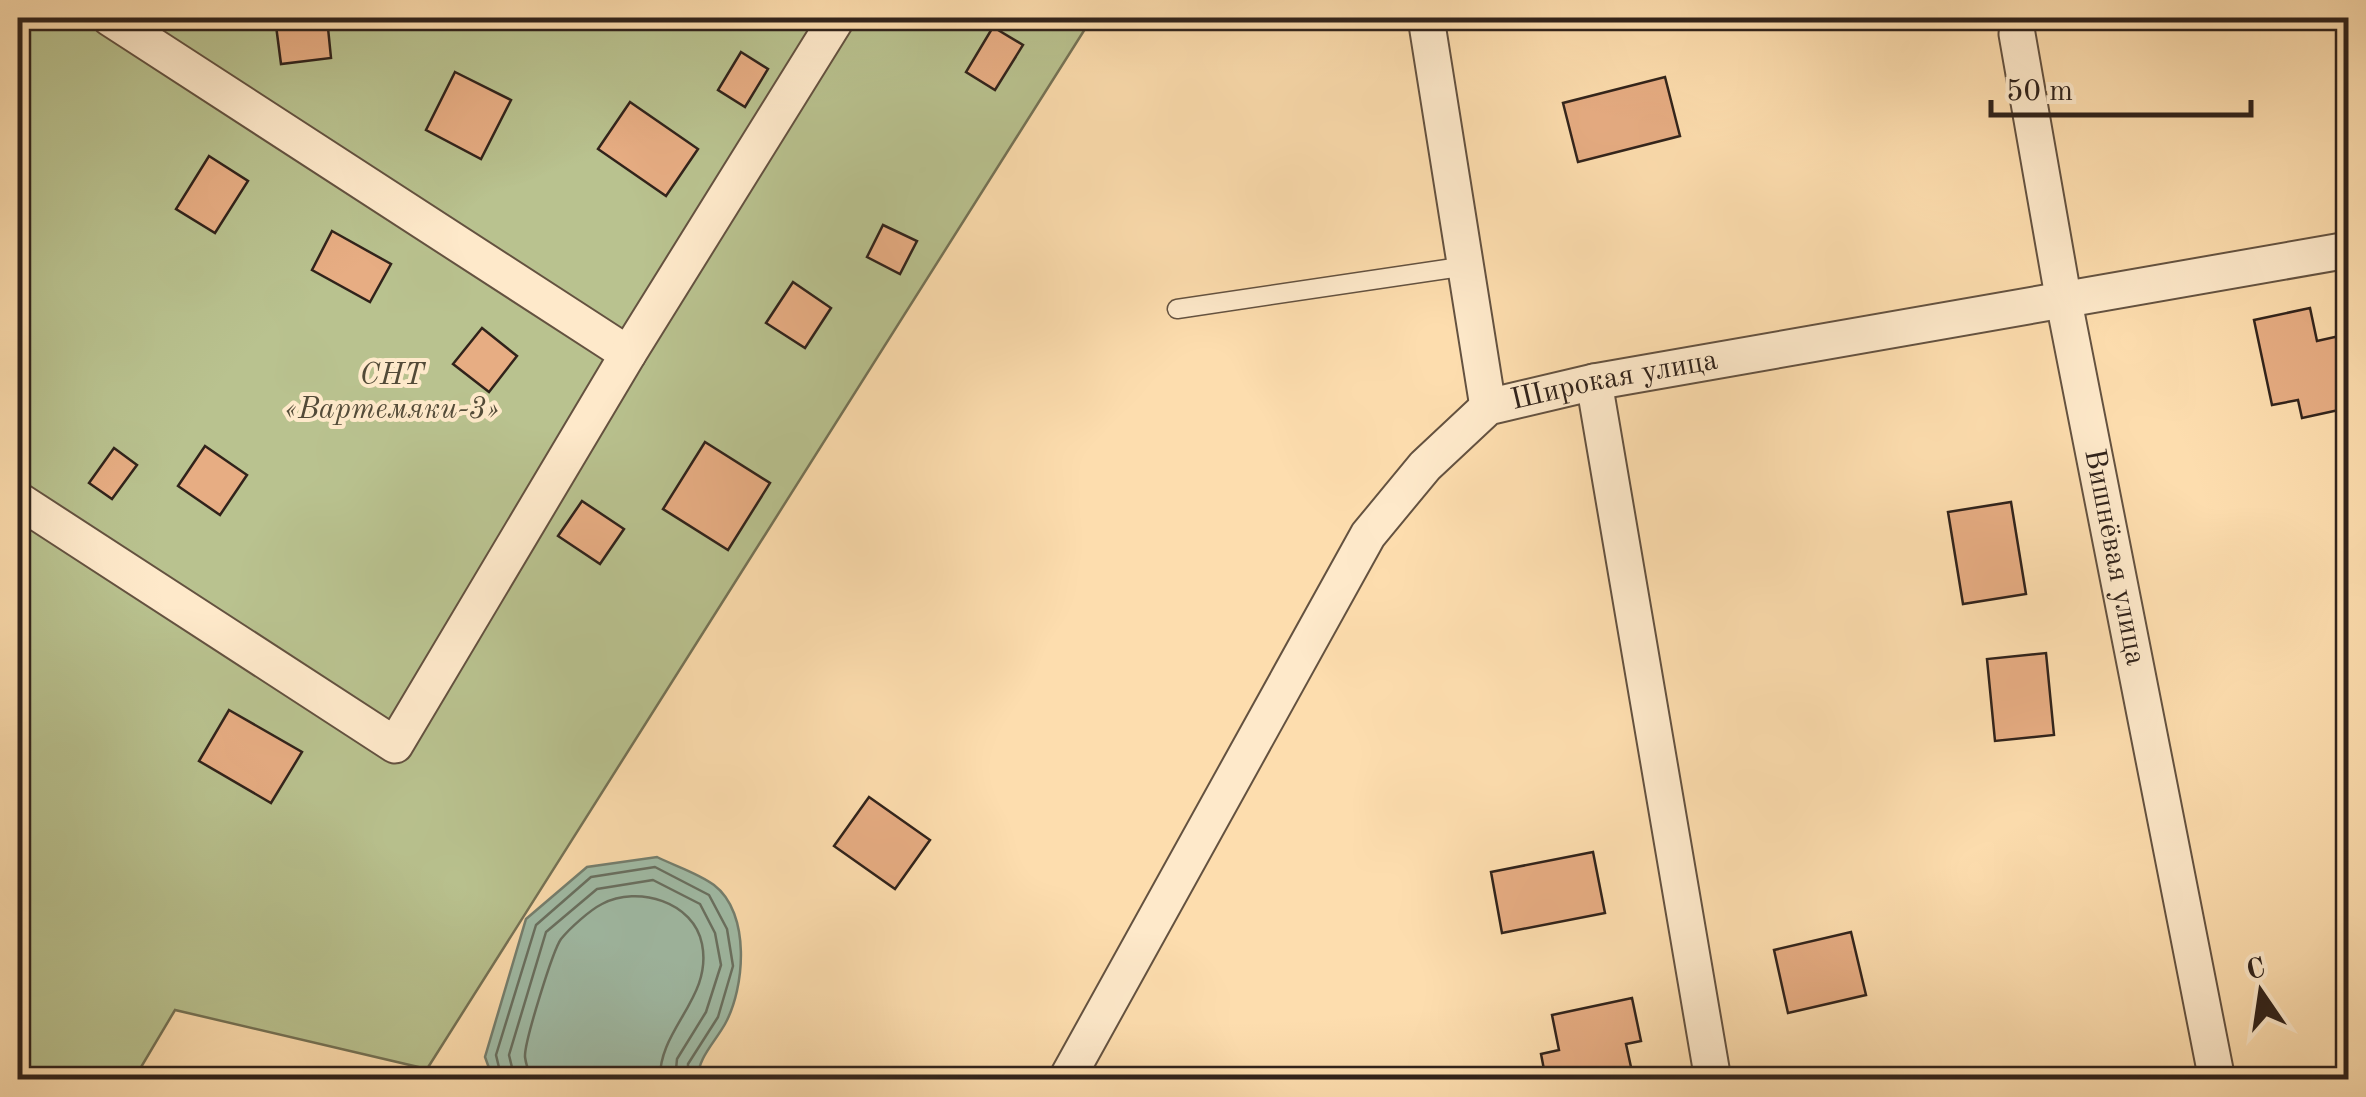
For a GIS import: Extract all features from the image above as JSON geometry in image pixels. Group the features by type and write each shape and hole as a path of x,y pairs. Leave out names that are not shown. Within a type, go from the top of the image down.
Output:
{"street":[{"path":"110,18 628,354"},
{"path":"18,500 395,745 628,354 837,18"},
{"path":"1426,18 1488,407"},
{"name":"Вишнёвая улица","path":"2017,34 2064,302 2216,1080"},
{"name":"Широкая улица","path":"1066,1080 1368,536 1424,466 1488,407 1594,382 2348,250"},
{"path":"1594,382 1713,1080"}],"lane":[{"path":"1176,309 1467,266"}],"green space":[{"name":"СНТ «Вартемяки-3»","path":"18,18 1092,18 427,1069 175,1010 134,1079 18,1079"}],"water":[{"path":"657,857 714,885 734,913 739,932 740,972 732,1009 700,1064 698,1079 493,1079 485,1057 526,919 587,867"}],"building":[{"path":"275,18 327,18 331,58 281,64"},
{"path":"993,27 1023,45 995,90 966,72"},
{"path":"741,52 768,69 745,107 718,90"},
{"path":"455,72 511,100 481,159 426,130"},
{"path":"1665,77 1680,136 1578,162 1563,103"},
{"path":"630,102 698,149 666,196 598,149"},
{"path":"209,156 248,181 215,233 176,209"},
{"path":"883,225 917,241 900,274 867,257"},
{"path":"332,231 391,264 370,302 312,270"},
{"path":"793,282 831,308 805,348 766,323"},
{"path":"2310,308 2317,341 2348,334 2348,408 2302,418 2298,400 2272,405 2254,320"},
{"path":"482,328 517,356 489,392 453,364"},
{"path":"705,442 770,483 728,550 663,509"},
{"path":"205,446 247,475 220,515 178,486"},
{"path":"114,448 137,465 112,499 89,483"},
{"path":"582,501 624,529 600,564 558,536"},
{"path":"2011,502 2026,594 1963,604 1948,512"},
{"path":"2046,653 2054,735 1995,741 1987,659"},
{"path":"229,710 302,752 271,803 199,761"},
{"path":"869,797 930,840 895,889 834,846"},
{"path":"1593,852 1605,913 1502,933 1491,872"},
{"path":"1851,932 1866,995 1788,1013 1774,950"},
{"path":"1632,998 1641,1041 1626,1044 1631,1067 1606,1072 1607,1080 1546,1080 1541,1054 1559,1050 1552,1015"}]}
